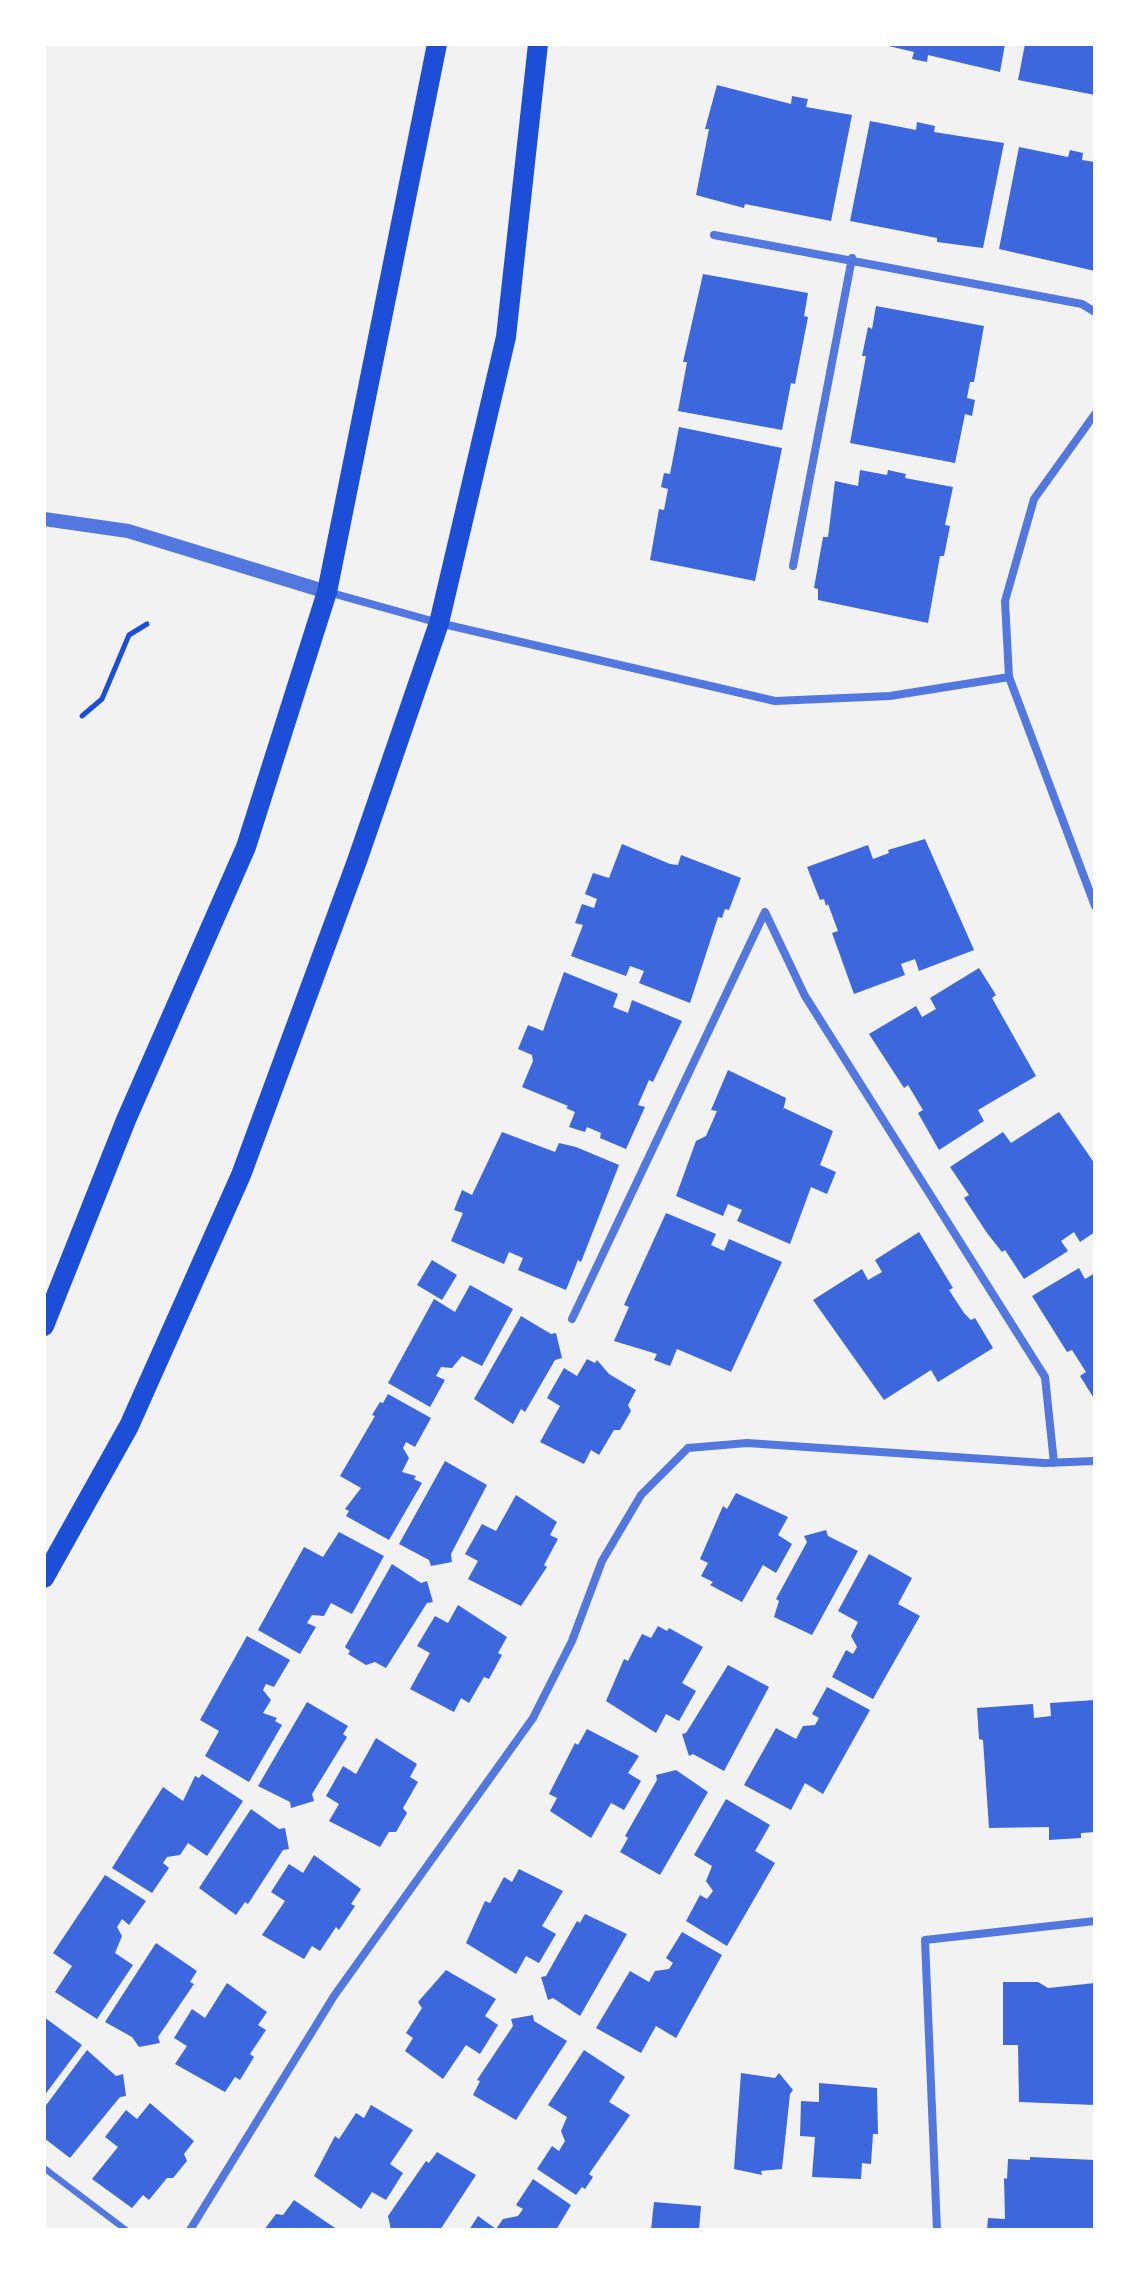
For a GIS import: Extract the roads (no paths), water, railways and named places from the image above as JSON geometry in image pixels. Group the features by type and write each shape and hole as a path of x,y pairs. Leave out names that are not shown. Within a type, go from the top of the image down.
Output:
{"main road":[{"path":"44,1326 126,1120 246,847 327,592 437,44"},
{"path":"44,1578 129,1426 241,1175 357,861 439,623 506,337 538,44"}],"street":[{"path":"714,235 852,258 1082,304 1095,312"},
{"path":"793,566 852,258"},
{"path":"1095,414 1034,499 1005,601 1009,677 1095,906"},
{"path":"44,519 128,531 439,623 775,701 890,696 1009,677"},
{"path":"572,1319 765,912 805,996 1045,1377 1054,1463"},
{"path":"190,2230 334,1996 533,1718 572,1641 602,1561 641,1495 688,1448 747,1443 1054,1463 1095,1461"},
{"path":"937,2230 925,1940 1095,1921"}],"lane":[{"path":"44,2168 126,2230"}]}
